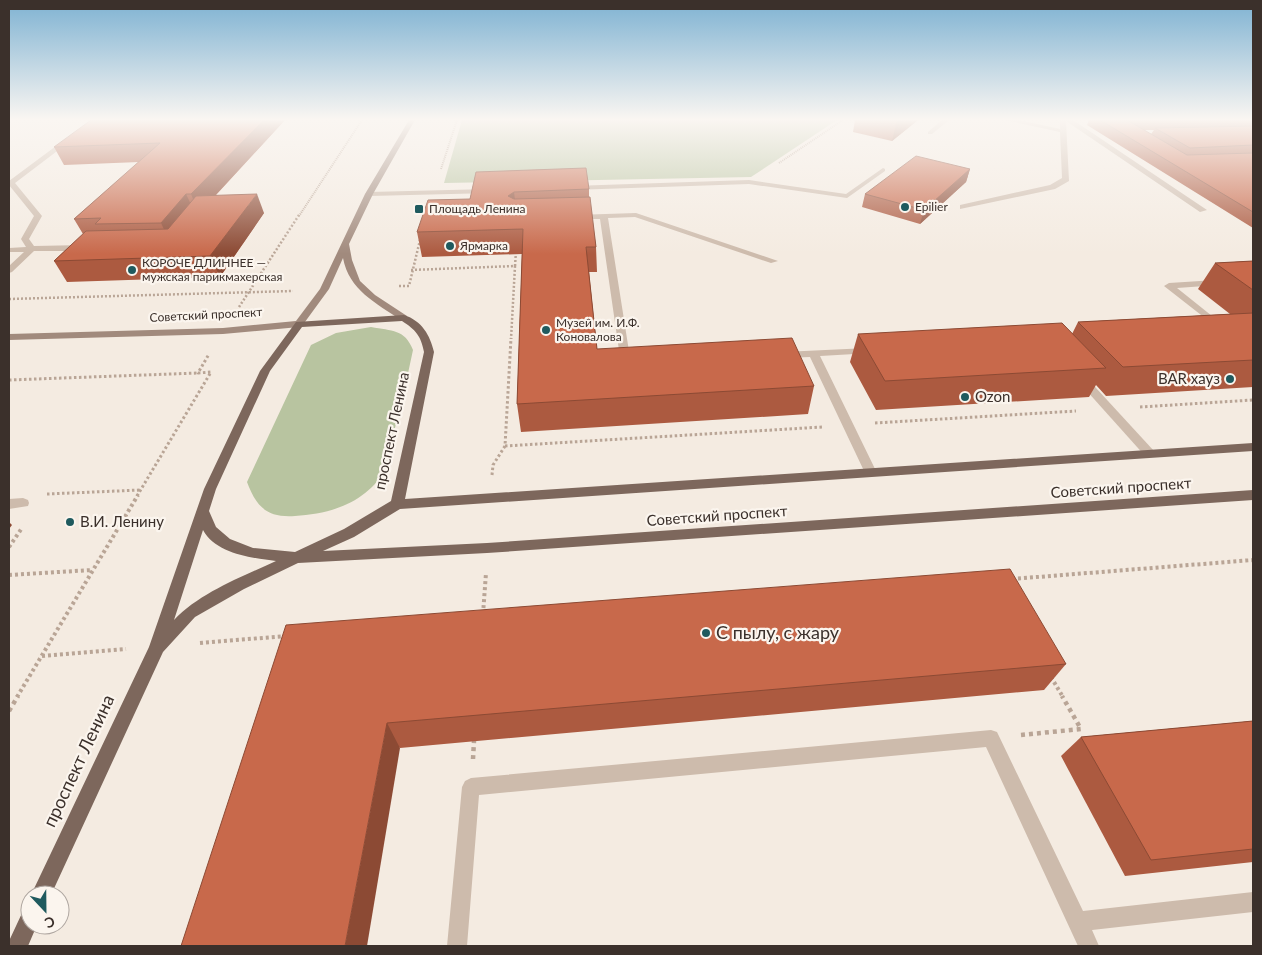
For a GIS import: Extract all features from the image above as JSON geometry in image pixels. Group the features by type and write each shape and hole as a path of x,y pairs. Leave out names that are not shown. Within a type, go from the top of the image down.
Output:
{"main road":[{"name":"проспект Ленина","path":"46,885 158,646 210,489 265,371 324,289 369,194 386,165"},
{"name":"проспект Ленина","path":"158,646 190,613 239,585 349,532 397,504 429,352 426,338 420,329 360,288 350,274 346,243"},
{"name":"Советский проспект","path":"9,337 223,330 404,318"},
{"name":"Советский проспект","path":"397,504 1253,447"},
{"name":"Советский проспект","path":"203,511 210,530 225,543 252,553 298,558 497,547 1253,495"}],"lane":[{"path":"32,250 25,239 38,216 11,183 36,165"},
{"path":"963,207 1052,187 1066,179 1065,165"},
{"path":"1135,165 1203,210"},
{"path":"562,188 749,182 847,196 883,170"},
{"path":"369,194 493,190"},
{"path":"565,218 636,215 774,261"},
{"path":"604,216 625,364 635,363"},
{"path":"9,250 98,248"},
{"path":"9,270 32,250"},
{"path":"1205,332 1225,331 1168,286 1225,283"},
{"path":"774,356 882,350"},
{"path":"814,354 871,473"},
{"path":"1072,368 1150,454"},
{"path":"9,504 23,503"},
{"path":"457,946 471,787 991,738 1088,946"},
{"path":"1077,922 1253,902"}],"path":[{"path":"198,373 223,330 333,165"},
{"path":"749,182 775,165"},
{"path":"516,247 505,446 1253,400"},
{"path":"360,288 408,286 411,270 515,266"},
{"path":"9,299 324,289"},
{"path":"9,380 211,372 9,711"},
{"path":"45,494 141,490"},
{"path":"1006,580 1253,560"},
{"path":"9,575 93,570"},
{"path":"42,656 296,635"},
{"path":"283,646 286,636"},
{"path":"991,738 1081,729 1048,671"}],"green space":[{"path":"449,165 770,165 751,177 444,183"},
{"path":"371,327 397,332 406,338 413,350 385,470 368,491 346,505 308,515 285,516 269,512 258,504 247,482 311,345 336,333"}],"building":[{"path":"136,165 220,165 191,194 186,194 161,223 95,224 101,218 74,219"},
{"path":"905,165 952,165 970,169 924,210 865,194"},
{"path":"1174,165 1253,165 1253,212"},
{"path":"586,168 589,189 514,192 508,196 514,199 590,197 596,247 586,247 597,349 792,338 814,386 517,404 523,229 417,232 428,200 470,199 476,172"},
{"path":"257,194 210,256 54,261 86,231 168,229 196,196"},
{"path":"1253,261 1253,290 1215,263"},
{"path":"1253,313 1253,360 1123,367 1078,322"},
{"path":"1062,323 1106,368 885,381 858,334"},
{"path":"1010,569 1066,664 387,723 345,946 181,946 286,625"},
{"path":"1253,721 1253,849 1151,860 1081,737"}],"place":[{"name":"Epilier","path":"905,207"},
{"name":"Площадь Ленина","path":"419,209"},
{"name":"Ярмарка","path":"450,246"},
{"name":"КОРОЧЕ ДЛИННЕЕ — мужская парикмахерская","path":"132,270"},
{"name":"Музей им. И.Ф. Коновалова","path":"546,330"},
{"name":"BAR хауз","path":"1230,379"},
{"name":"Ozon","path":"965,397"},
{"name":"В.И. Ленину","path":"70,522"},
{"name":"С пылу, с жару","path":"706,633"}]}
